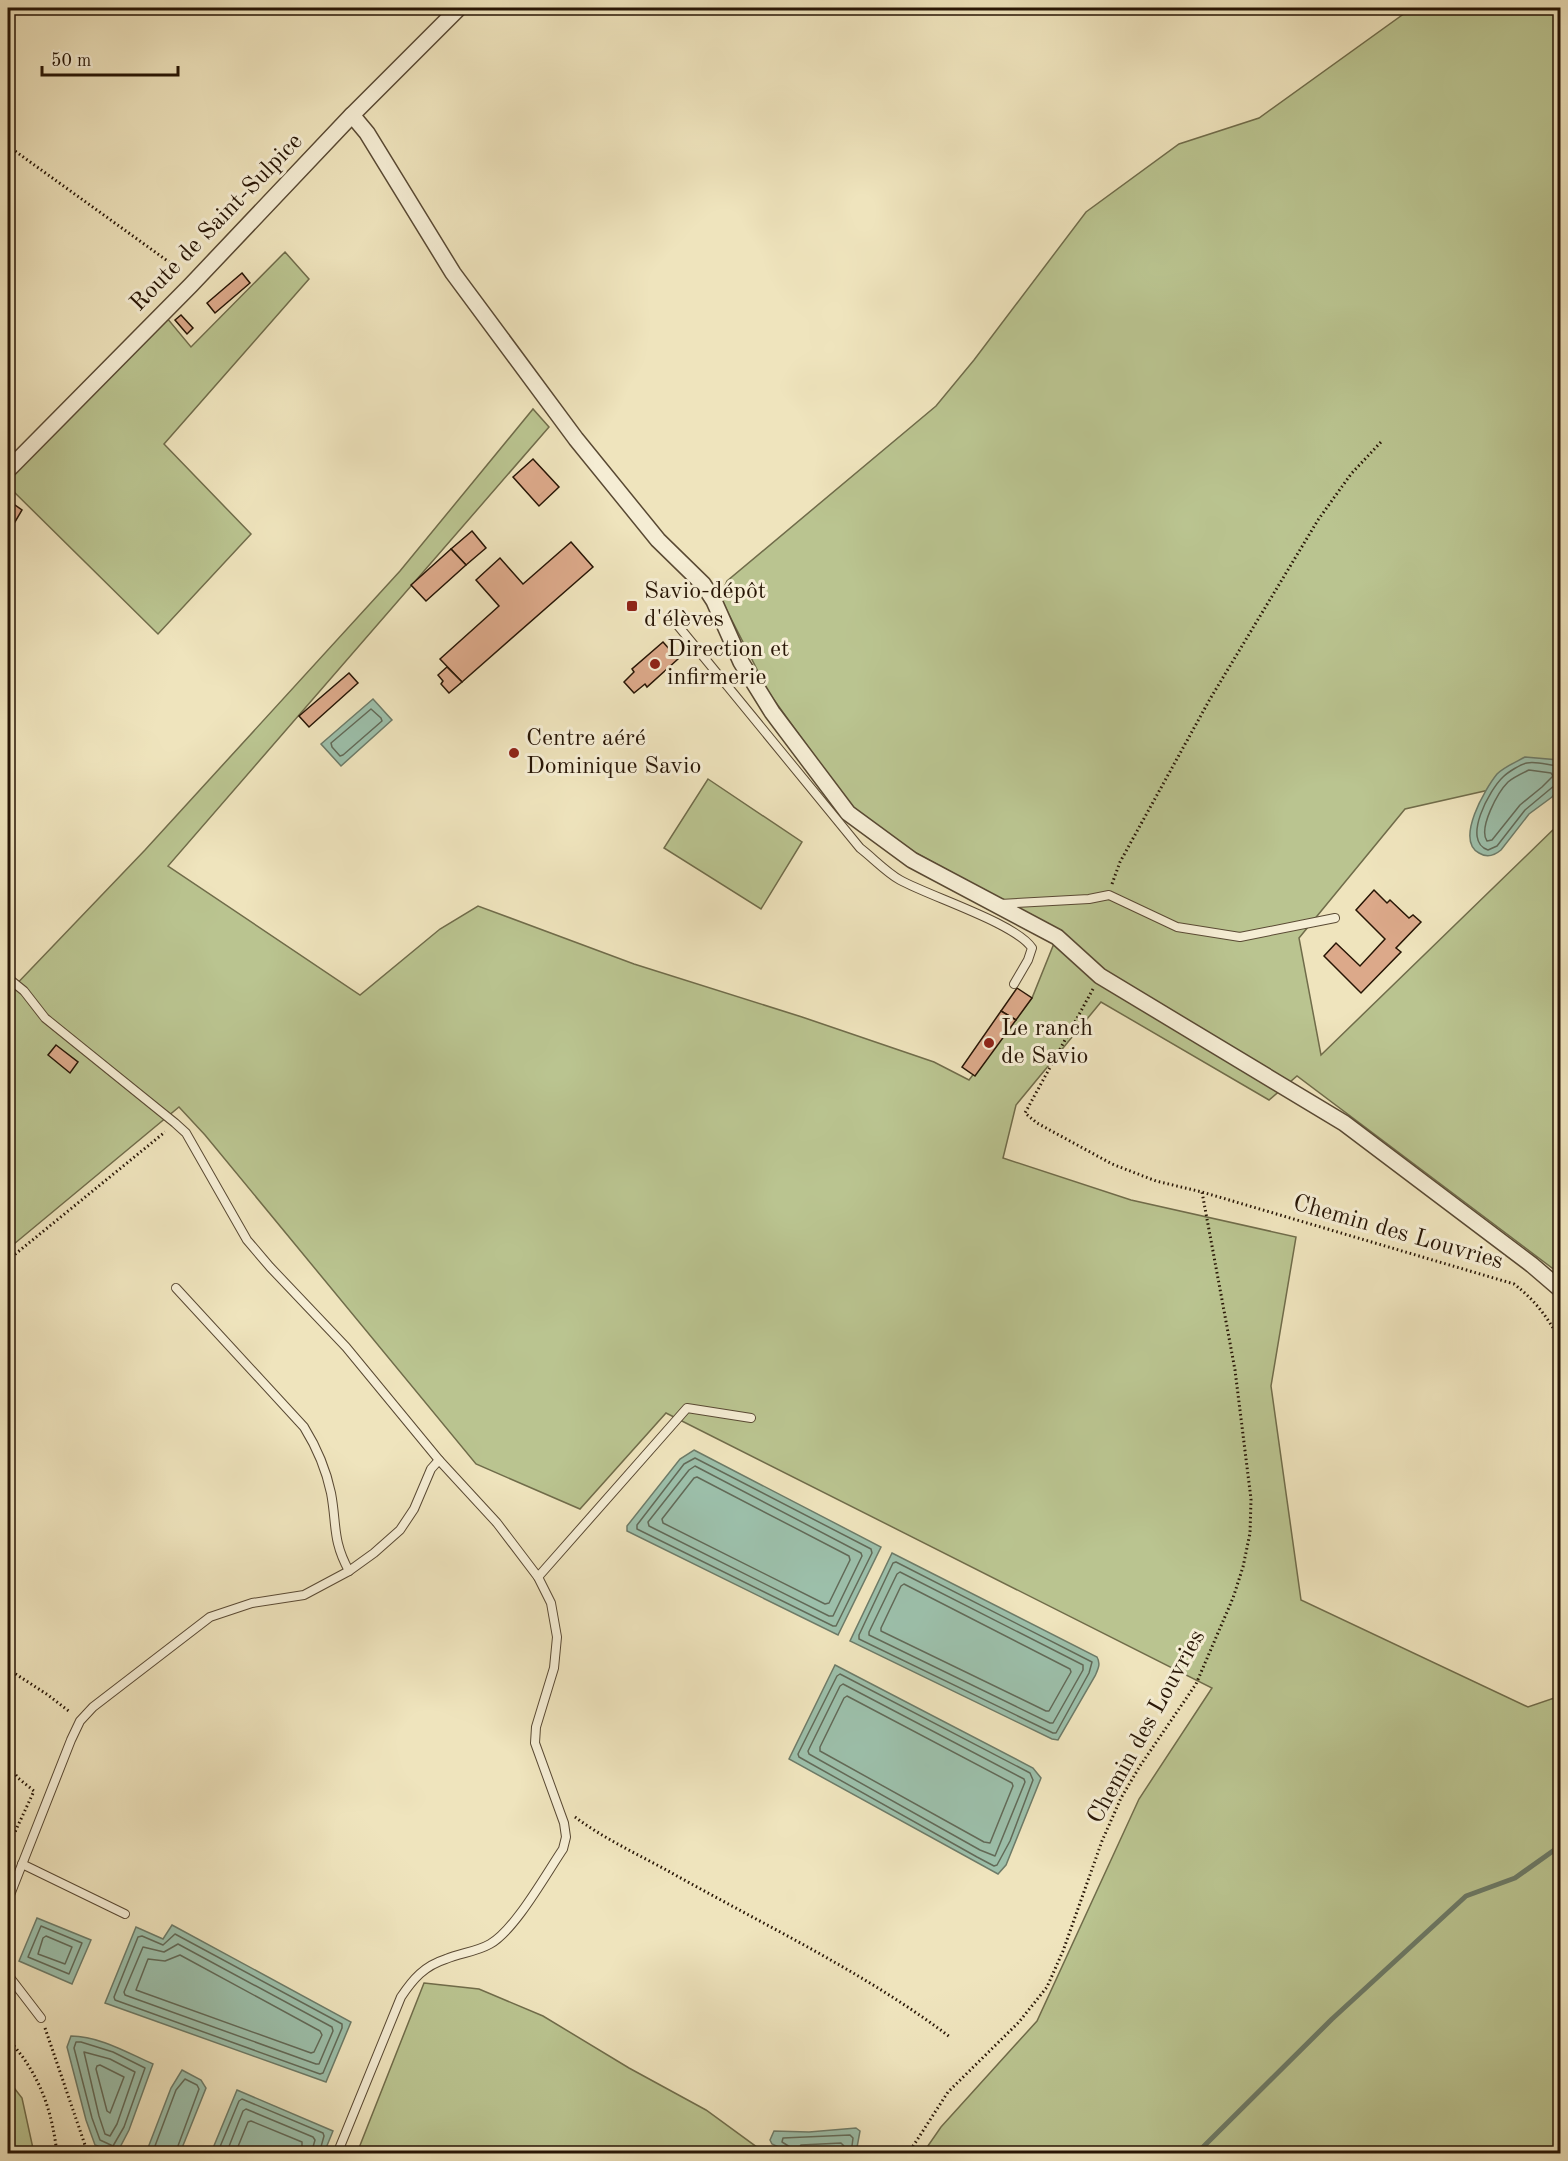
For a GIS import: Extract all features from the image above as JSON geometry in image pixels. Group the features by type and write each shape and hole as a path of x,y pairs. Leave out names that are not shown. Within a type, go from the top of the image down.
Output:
{"street":[{"name":"Route de Saint-Sulpice","path":"8,470 191,285 352,115 459,8"},
{"path":"352,115 368,133 453,273 576,439 658,540 703,584 714,601 741,662 772,712 849,813 912,860 1057,937 1100,976 1344,1123 1532,1265 1560,1289"}],"lane":[{"path":"675,622 860,848 897,879 1008,928 1026,940 1032,948 1014,984"},
{"path":"996,904 1089,899 1109,895 1177,927 1240,937 1335,918"},
{"path":"8,978 24,991 45,1018 186,1133 247,1240 346,1347 439,1460 497,1523 538,1577 551,1603 557,1637 554,1668 536,1727 535,1743 559,1805 566,1837 563,1849 506,1932 490,1945 446,1959 425,1968 414,1977 401,1997 337,2154"},
{"path":"176,1288 304,1427 318,1450 325,1471 331,1495 334,1531 339,1552 349,1571"},
{"path":"538,1577 687,1408 751,1418"},
{"path":"8,1900 80,1721 93,1707 210,1617 252,1604 304,1595 349,1571 400,1530 414,1509 425,1481 439,1460"},
{"path":"22,1864 125,1914"},
{"path":"8,1975 41,2018"}],"path":[{"path":"8,146 169,262 191,285"},
{"path":"1109,895 1120,862 1193,730 1318,520 1351,474 1381,442"},
{"name":"Chemin des Louvries","path":"1100,976 1025,1113 1037,1123 1112,1164 1156,1181 1202,1192 1514,1284 1530,1296 1543,1311 1560,1339"},
{"path":"8,1260 176,1123"},
{"name":"Chemin des Louvries","path":"908,2154 948,2092 1019,2022 1047,1988 1063,1951 1102,1841 1121,1798 1196,1683 1214,1647 1243,1567 1250,1533 1251,1499 1235,1370 1202,1192"},
{"path":"8,1669 48,1695 80,1721"},
{"path":"8,1764 18,1778 34,1791 8,1846"},
{"path":"559,1805 581,1821 822,1956 926,2019 950,2037"},
{"path":"41,2018 68,2099 90,2154"},
{"path":"8,2040 18,2051 45,2095 54,2126 57,2154"}],"shaded area":[{"path":"1412,8 1560,8 1560,770 1520,783 1405,809 1299,938 1321,1055 1560,823 1560,1274 1297,1076 1269,1100 1101,1002 1016,1105 1003,1158 1131,1200 1296,1237 1271,1386 1301,1600 1528,1707 1560,1696 1560,2153 923,2153 941,2127 1037,2021 1139,1799 1212,1688 666,1413 580,1509 476,1464 205,1135 179,1107 8,1249 8,993 145,850 400,571 533,409 549,427 168,866 360,995 440,929 478,906 634,964 934,1062 969,1080 1032,998 1059,931 916,853 852,808 769,693 720,597 727,581 936,406 974,360 1086,212 1179,144 1259,118"},
{"path":"285,252 309,279 164,444 251,534 158,634 8,486 8,480 167,318 191,347"},
{"path":"708,779 802,842 761,909 664,848"},
{"path":"424,1983 479,1989 543,2016 629,2068 706,2110 765,2153 357,2153"},
{"path":"8,2080 22,2098 34,2153 8,2153"}],"water":[{"path":"373,699 392,720 341,766 321,744"},
{"path":"1525,757 1559,760 1560,787 1552,797 1529,814 1501,850 1491,855 1482,855 1472,846 1470,837 1474,814 1497,774"},
{"path":"694,1450 881,1547 838,1635 627,1531 627,1526 680,1459"},
{"path":"892,1553 1097,1657 1099,1664 1095,1676 1058,1740 850,1641"},
{"path":"835,1665 1033,1768 1041,1778 1006,1865 998,1874 789,1759"},
{"path":"37,1918 91,1940 72,1984 19,1961"},
{"path":"172,1925 351,2022 326,2082 105,2003 136,1927 163,1939"},
{"path":"71,2036 103,2042 153,2064 129,2130 117,2153 95,2145 67,2047"},
{"path":"182,2070 201,2080 206,2088 180,2153 146,2153 171,2088"},
{"path":"237,2090 333,2131 324,2153 211,2153"},
{"path":"856,2128 860,2131 856,2153 791,2153 772,2144 770,2140 774,2131 809,2132"}],"building":[{"path":"242,273 250,283 215,313 207,303"},
{"path":"181,315 193,328 187,334 175,320"},
{"path":"533,459 559,487 539,506 513,477"},
{"path":"8,500 22,510 15,522 8,517"},
{"path":"472,531 486,548 466,565 451,549"},
{"path":"571,542 593,567 462,682 440,659 499,606 476,580 500,558 523,584"},
{"path":"451,549 466,565 426,601 411,585"},
{"name":"Direction et infirmerie","path":"663,642 678,659 647,687 645,684 634,693 624,682 634,672 632,669"},
{"path":"447,667 462,682 449,693 441,684 443,681 438,675"},
{"path":"349,673 358,683 309,727 299,716"},
{"path":"1374,890 1387,903 1390,900 1409,918 1413,915 1421,922 1396,948 1401,952 1361,993 1324,956 1336,943 1360,966 1385,939 1356,910"},
{"path":"1017,988 1032,998 1016,1020 1001,1011"},
{"name":"Le ranch de Savio","path":"1001,1011 1016,1020 975,1076 962,1067"},
{"path":"56,1045 78,1062 70,1073 48,1055"}],"waterway":[{"path":"1196,2154 1332,2019 1466,1896 1515,1878 1560,1846"}],"place":[{"name":"Savio-dépôt d'élèves","path":"632,606"},
{"name":"Direction et infirmerie","path":"655,664"},
{"name":"Centre aéré Dominique Savio","path":"514,753"},
{"name":"Le ranch de Savio","path":"989,1043"}]}
